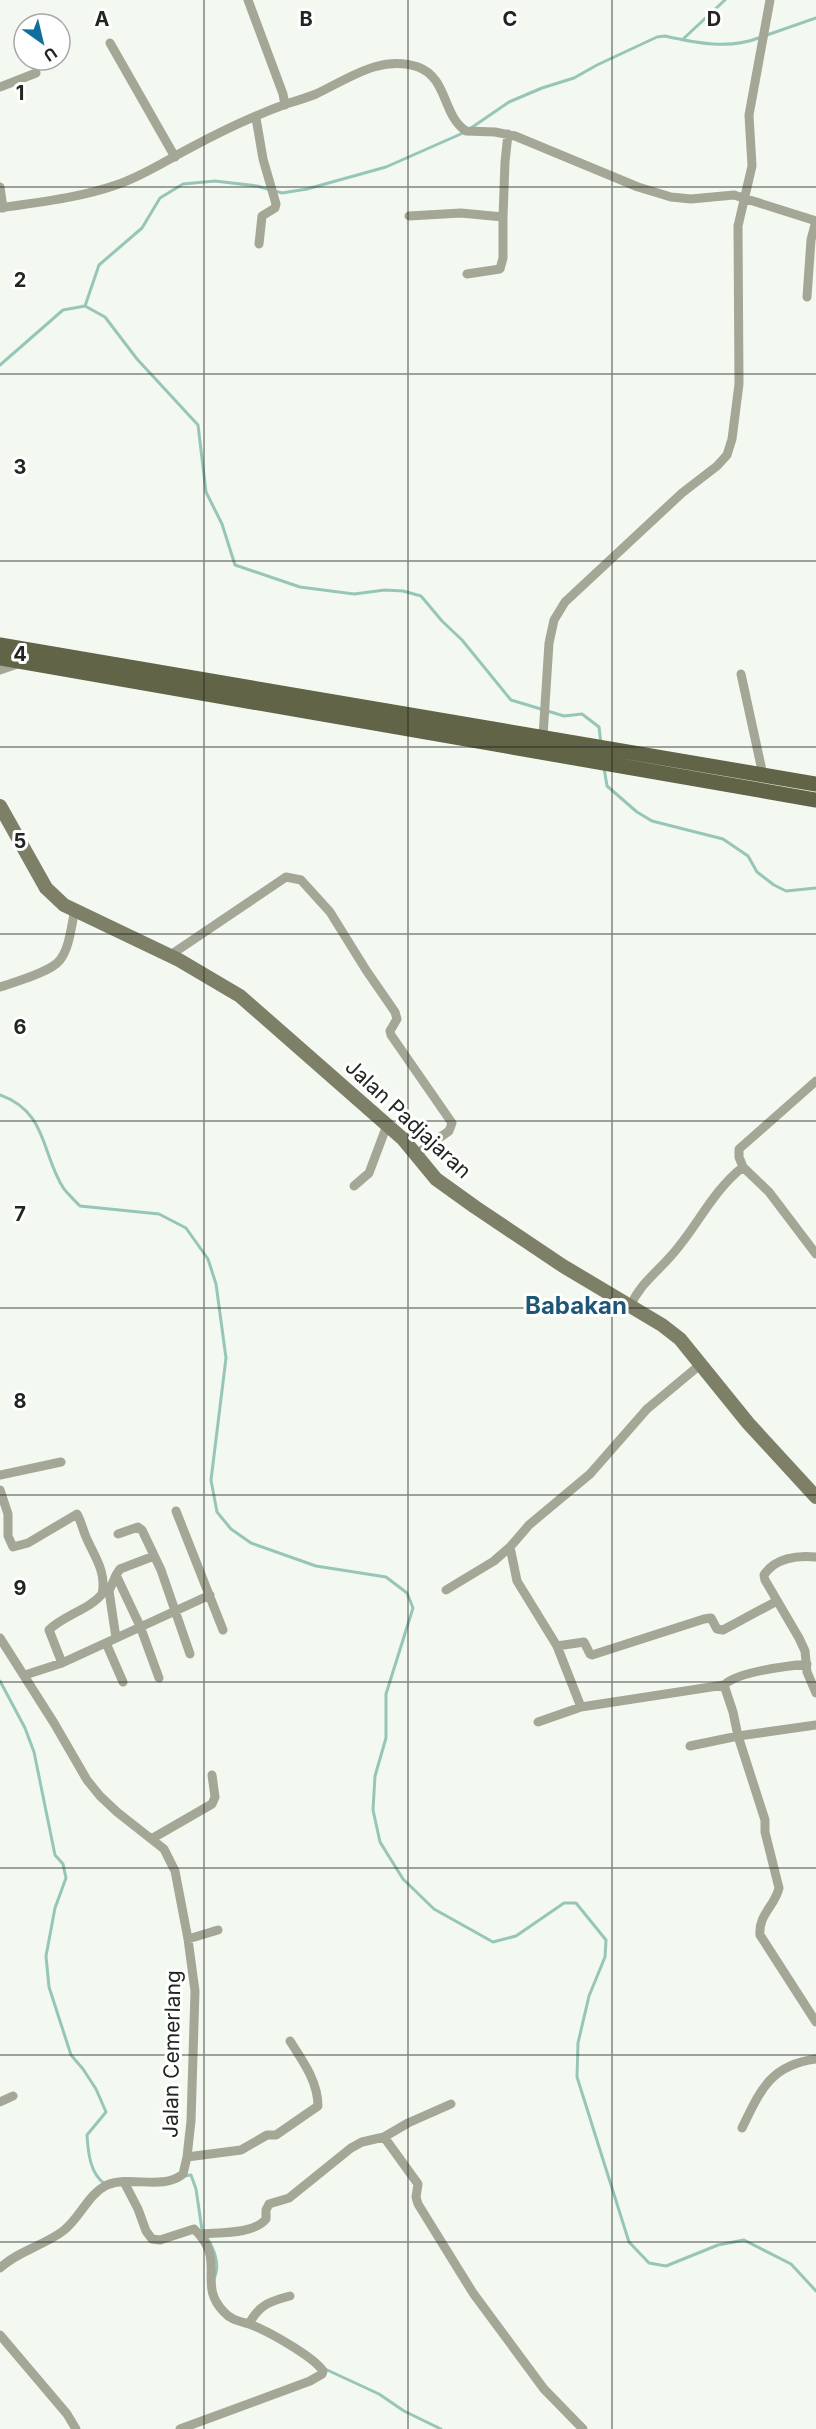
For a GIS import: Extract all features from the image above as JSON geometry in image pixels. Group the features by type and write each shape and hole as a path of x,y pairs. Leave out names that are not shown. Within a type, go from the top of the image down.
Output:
{"main road":[{"path":"0,645 83,665 816,800"},
{"path":"0,658 83,665 543,736 816,784"}],"street":[{"path":"248,0 285,105"},
{"path":"543,736 549,643 554,620 565,602 682,493 717,466 727,454 732,439 739,384 738,226 752,166 749,115 770,0"},
{"path":"110,42 175,157"},
{"path":"0,188 2,208 70,198 95,191 143,174 256,118 315,94 359,72 378,65 398,62 417,67 435,77 451,111 464,130 508,134 638,187 671,197 691,199 734,195 816,221 807,297"},
{"path":"0,87 36,73"},
{"path":"256,118 263,159 276,204 275,208 262,216 260,244"},
{"path":"467,274 500,268 503,258 505,162 508,134"},
{"path":"409,216 461,213 503,217"},
{"path":"0,670 13,667 22,661"},
{"path":"741,674 763,775"},
{"name":"Jalan Padjajaran","path":"0,806 46,888 59,902 169,956 240,996 403,1139 436,1179 475,1208 602,1292 662,1325 680,1339 748,1423 816,1497"},
{"path":"169,956 286,878 301,880 330,912 395,1012 397,1019 390,1031 391,1035 452,1123 448,1131 415,1155"},
{"path":"0,987 50,968 59,961 67,943 75,910"},
{"path":"816,1081 739,1149 742,1167 769,1191 816,1254"},
{"path":"354,1186 369,1173 387,1125"},
{"path":"630,1307 646,1280 671,1257 711,1200 742,1167"},
{"path":"446,1590 494,1561 510,1548 529,1526 590,1474 647,1409 701,1364"},
{"path":"0,1474 61,1462"},
{"path":"0,1490 8,1514 8,1536 13,1547 28,1542 77,1514 102,1571 102,1593 92,1603 64,1618 49,1630 62,1663"},
{"path":"176,1511 223,1630"},
{"path":"118,1534 138,1527 154,1556 176,1610 190,1654"},
{"path":"510,1548 517,1581 557,1646 581,1707"},
{"path":"116,1638 109,1591 116,1575 120,1569 154,1556"},
{"path":"816,1557 790,1558 773,1565 766,1572 765,1580 805,1651 807,1672 816,1693"},
{"path":"116,1575 140,1626 159,1678"},
{"path":"25,1675 62,1663 210,1595"},
{"path":"557,1646 584,1642 592,1655 711,1618 717,1629 723,1630 777,1602"},
{"name":"Jalan Cemerlang","path":"0,1638 25,1675 87,1780 117,1812 153,1838 164,1849 176,1871 195,1992 191,2121 183,2174 170,2181 124,2182 104,2187 95,2194 75,2221 63,2231 8,2261 0,2268"},
{"path":"106,1643 123,1682"},
{"path":"538,1722 581,1707 724,1685 729,1681 754,1673 807,1664"},
{"path":"724,1685 765,1820 765,1832 778,1888 777,1895 759,1926 760,1935 816,2022"},
{"path":"690,1746 738,1736 816,1725"},
{"path":"153,1838 212,1804 215,1797 212,1775"},
{"path":"188,1939 218,1930"},
{"path":"187,2157 241,2150 267,2135 276,2135 318,2106 313,2081 290,2041"},
{"path":"742,2128 766,2083 778,2072 816,2059"},
{"path":"0,2102 13,2096"},
{"path":"199,2234 240,2230 260,2224 266,2219 269,2204 289,2198 351,2148 362,2142 384,2138 408,2123 451,2104"},
{"path":"384,2138 418,2184 416,2197 418,2204 473,2293 544,2389 583,2429"},
{"path":"124,2182 146,2231 152,2239 160,2240 194,2229 199,2234 212,2254 210,2284 216,2303 228,2316 279,2338 321,2368 322,2374 310,2381 180,2429"},
{"path":"249,2324 258,2310 266,2303 290,2296"},
{"path":"0,2335 67,2414 76,2429"}],"waterway":[{"path":"682,40 725,0"},
{"path":"767,35 816,18"},
{"path":"471,128 509,102 574,78 657,37 665,36 713,44 737,43 761,37"},
{"path":"85,306 99,265 142,228 160,198 183,184 215,181 257,186 282,193 307,189 386,167 463,133"},
{"path":"0,365 63,310 85,306 105,317 137,359 198,425 206,492 222,524 235,565 300,587 354,594 385,590 403,591 421,596 462,640 511,700 564,716 582,714 599,727 601,744"},
{"path":"604,768 607,786 637,812 652,821 723,839 748,856 757,872 786,891 816,888"},
{"path":"0,1095 16,1102 35,1123 64,1189 80,1206 159,1214 186,1228 208,1259 216,1284 226,1358 211,1480 217,1512 231,1529 251,1543 316,1566 386,1577 407,1593 413,1608 386,1694 386,1738 375,1776 373,1810 380,1842 403,1879 434,1909 493,1942 516,1936 564,1903 576,1903 606,1940 605,1957 589,1996 578,2043 577,2077 629,2242 649,2263 666,2266 718,2245 744,2240 791,2264 816,2291"},
{"path":"0,1681 25,1728 34,1752 55,1855 63,1864 66,1878 55,1908 46,1956 49,1987 71,2055 96,2089 106,2112 87,2135 93,2169 105,2184"},
{"path":"183,2176 191,2175 196,2189 202,2230"},
{"path":"207,2238 216,2259 217,2270 213,2280"},
{"path":"325,2369 379,2394 404,2411 441,2429"}],"district":[{"name":"Babakan","path":"576,1306"}]}
